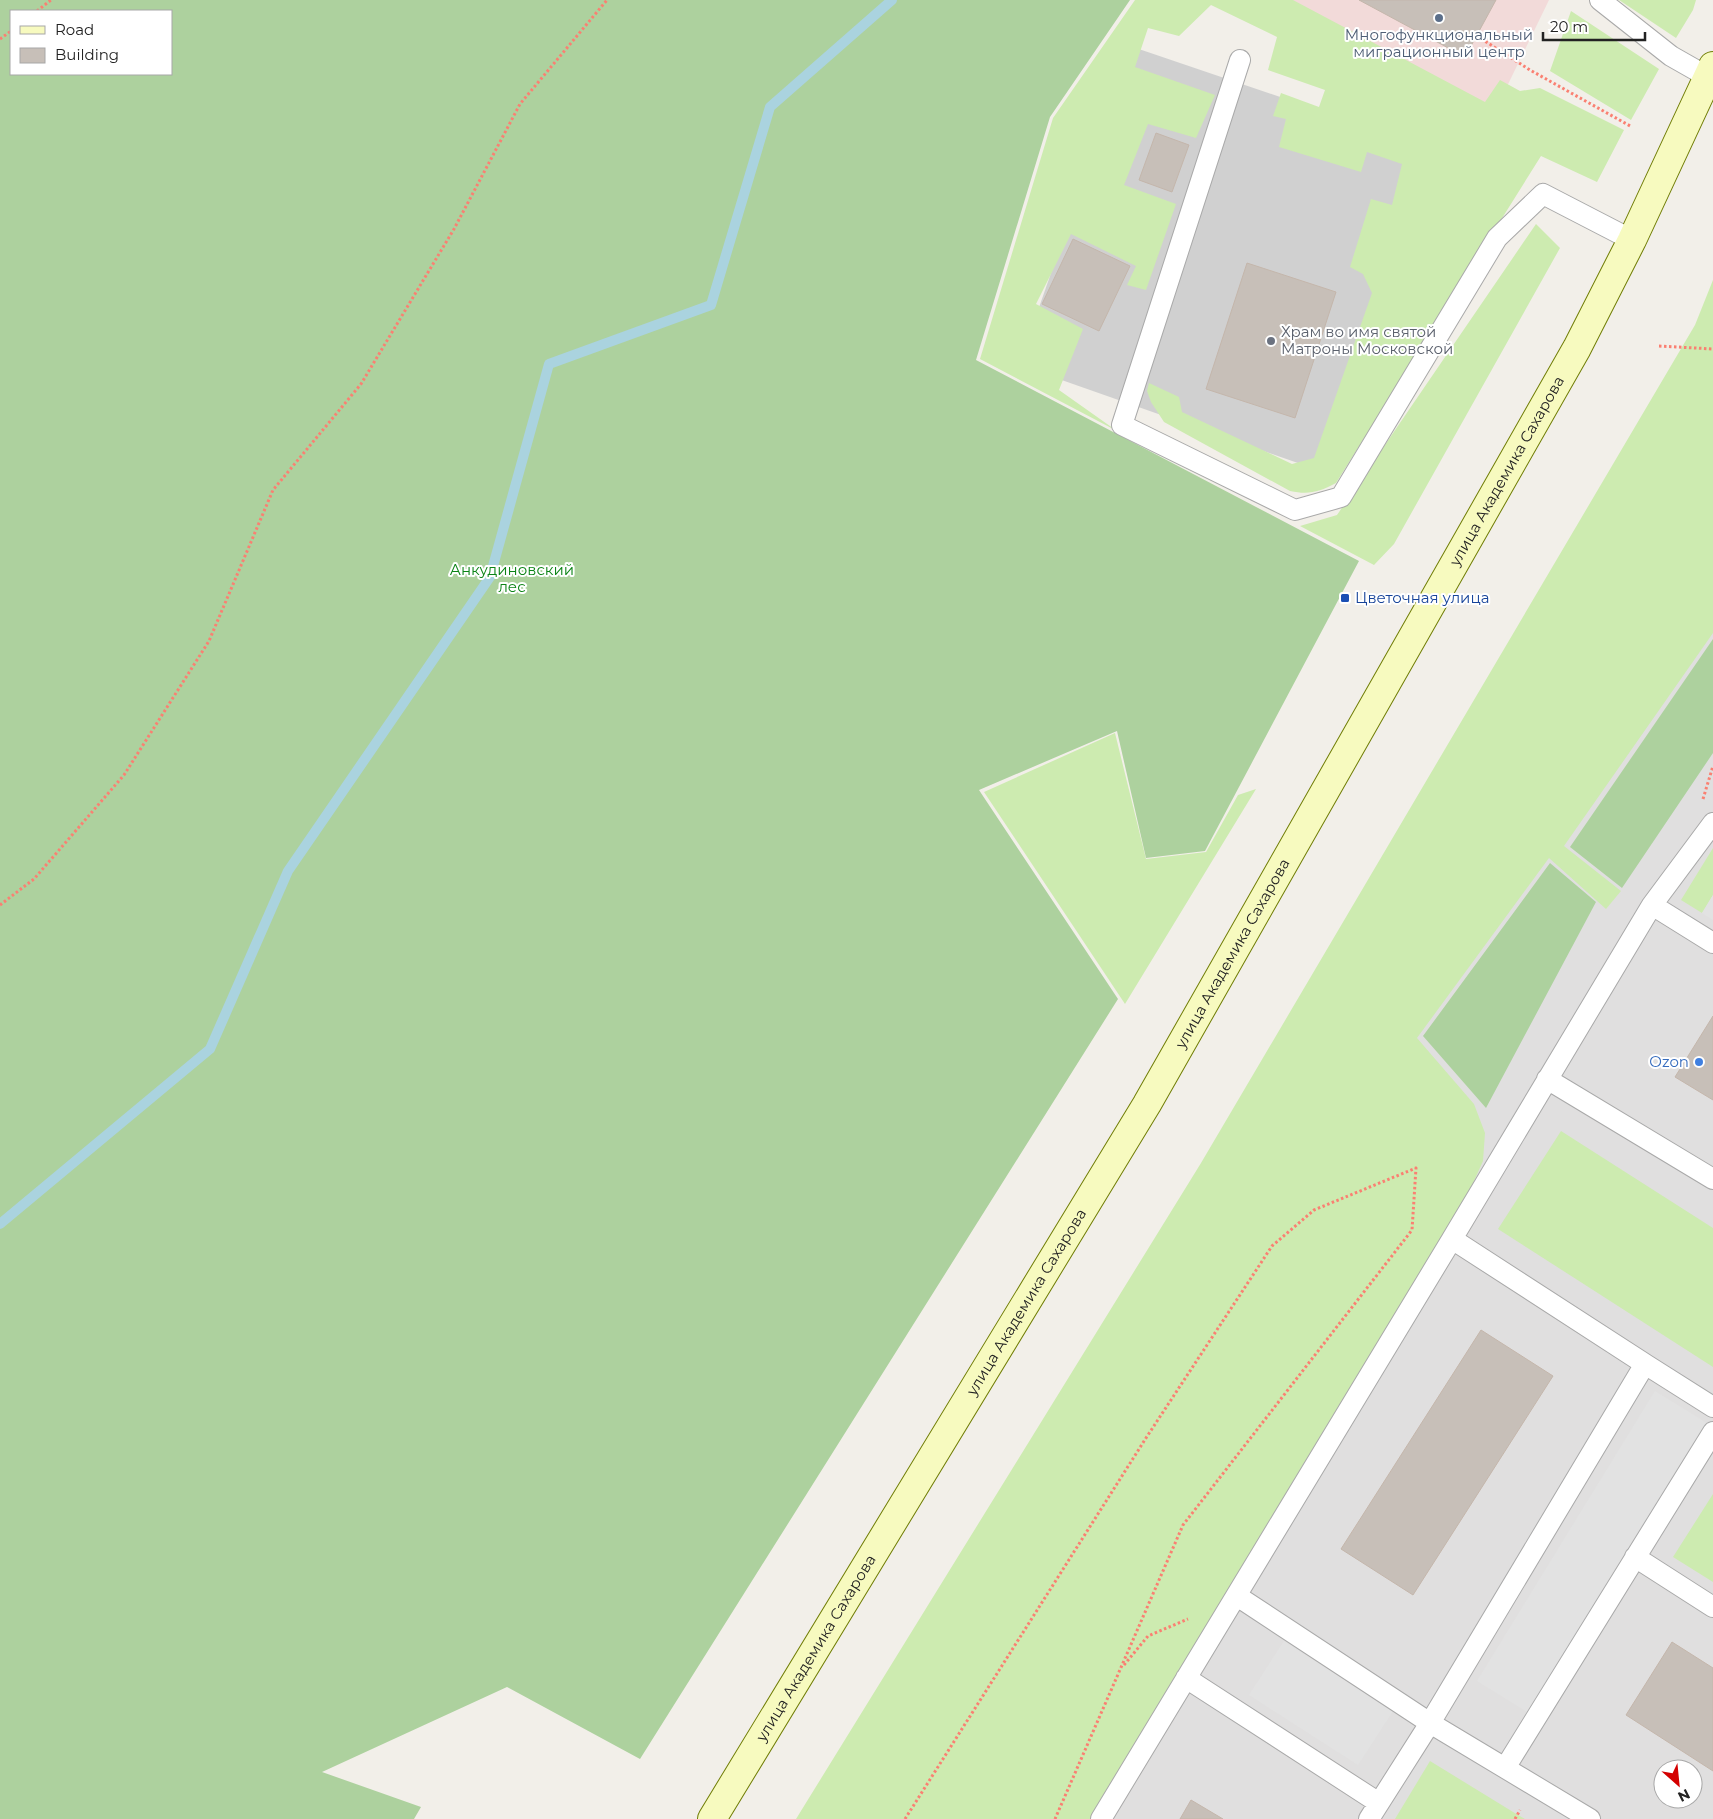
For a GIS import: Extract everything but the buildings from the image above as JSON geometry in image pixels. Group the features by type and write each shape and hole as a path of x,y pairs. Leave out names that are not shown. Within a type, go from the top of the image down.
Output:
{"main road":[{"name":"улица Академика Сахарова","path":"712,1819 1147,1104 1577,348 1632,240 1710,72"}],"lane":[{"path":"1600,0 1671,56 1710,72"},
{"path":"1240,60 1122,425 1295,510 1341,497 1497,238 1543,194 1632,240"},
{"path":"1101,1819 1652,905 1713,823"},
{"path":"1652,905 1713,943"},
{"path":"1548,1079 1713,1180"},
{"path":"1452,1239 1713,1407"},
{"path":"1186,1678 1374,1811 1430,1722 1645,1364"},
{"path":"1505,1768 1713,1432"},
{"path":"1635,1557 1713,1607"},
{"path":"1237,1596 1430,1722 1590,1819"}],"path":[{"path":"38,10 51,0"},
{"path":"0,905 34,879 124,775 208,641 273,490 361,384 454,230 520,104 607,0"},
{"path":"1477,36 1530,70 1632,127"},
{"path":"1659,346 1713,349"},
{"path":"905,1819 1146,1438 1272,1246 1314,1210 1416,1168 1412,1230 1183,1525 1055,1819"},
{"path":"1122,1667 1148,1636 1237,1596"},
{"path":"1515,1819 1518,1815"}],"shaded area":[{"path":"1262,0 1549,0 1495,111"},
{"path":"1130,46 1436,150 1315,469 1019,365"},
{"path":"1713,317 1713,1819 842,1819"},
{"path":"1713,895 1713,920 1702,913"},
{"path":"1655,1391 1710,1425 1532,1715 1477,1681"},
{"path":"1284,1641 1393,1711 1358,1765 1249,1695"}],"green space":[{"name":"Анкудиновский лес","path":"0,0 1130,0 1050,117 976,360 1359,561 1205,851 1146,858 1117,731 979,790 1118,999 640,1759 507,1687 322,1772 421,1807 414,1819 0,1819"},
{"path":"1135,0 1293,0 1485,102 1500,80 1520,91 1540,88 1624,130 1597,182 1541,156 1336,483 1324,489 1308,493 1290,491 1164,422 1151,402 1147,391 1149,383 1179,397 1182,412 1292,464 1314,458 1372,293 1363,274 1350,267 1371,199 1392,205 1402,164 1367,152 1361,172 1279,147 1286,119 1273,116 1281,93 1319,107 1325,90 1268,70 1277,37 1211,5 1179,36 1148,28 1135,67 1215,95 1196,138 1148,124 1124,185 1176,204 1146,290 1127,285 1136,266 1071,234 1036,304 1083,329 1059,390 1117,431 980,359 1053,118"},
{"path":"1619,0 1696,0 1693,10 1676,38"},
{"path":"1571,11 1659,69 1631,120 1550,71"},
{"path":"1536,224 1560,248 1394,544 1374,565 1300,526 1337,515"},
{"path":"1713,280 1713,633 1564,846 1621,891 1606,909 1549,858 1417,1038 1474,1104 1485,1133 1483,1161 1445,1246 1090,1819 796,1819 1201,1163 1695,325"},
{"path":"1713,639 1713,753 1622,888 1570,847"},
{"path":"1115,733 1146,859 1206,852 1238,795 1256,789 1125,1004 984,792"},
{"path":"1713,848 1713,895 1702,913 1681,900"},
{"path":"1550,863 1596,902 1486,1108 1423,1036"},
{"path":"1561,1131 1713,1228 1713,1367 1498,1229"},
{"path":"1713,1494 1713,1582 1673,1557"},
{"path":"1430,1761 1518,1815 1525,1819 1395,1819"}],"waterway":[{"path":"0,1224 210,1049 288,871 490,577 549,364 711,305 770,107 892,0"}],"place":[{"name":"Многофункциональный миграционный центр","path":"1439,18"},
{"name":"Храм во имя святой Матроны Московской","path":"1271,341"},
{"name":"Цветочная улица","path":"1345,598"},
{"name":"Ozon","path":"1699,1062"}]}
